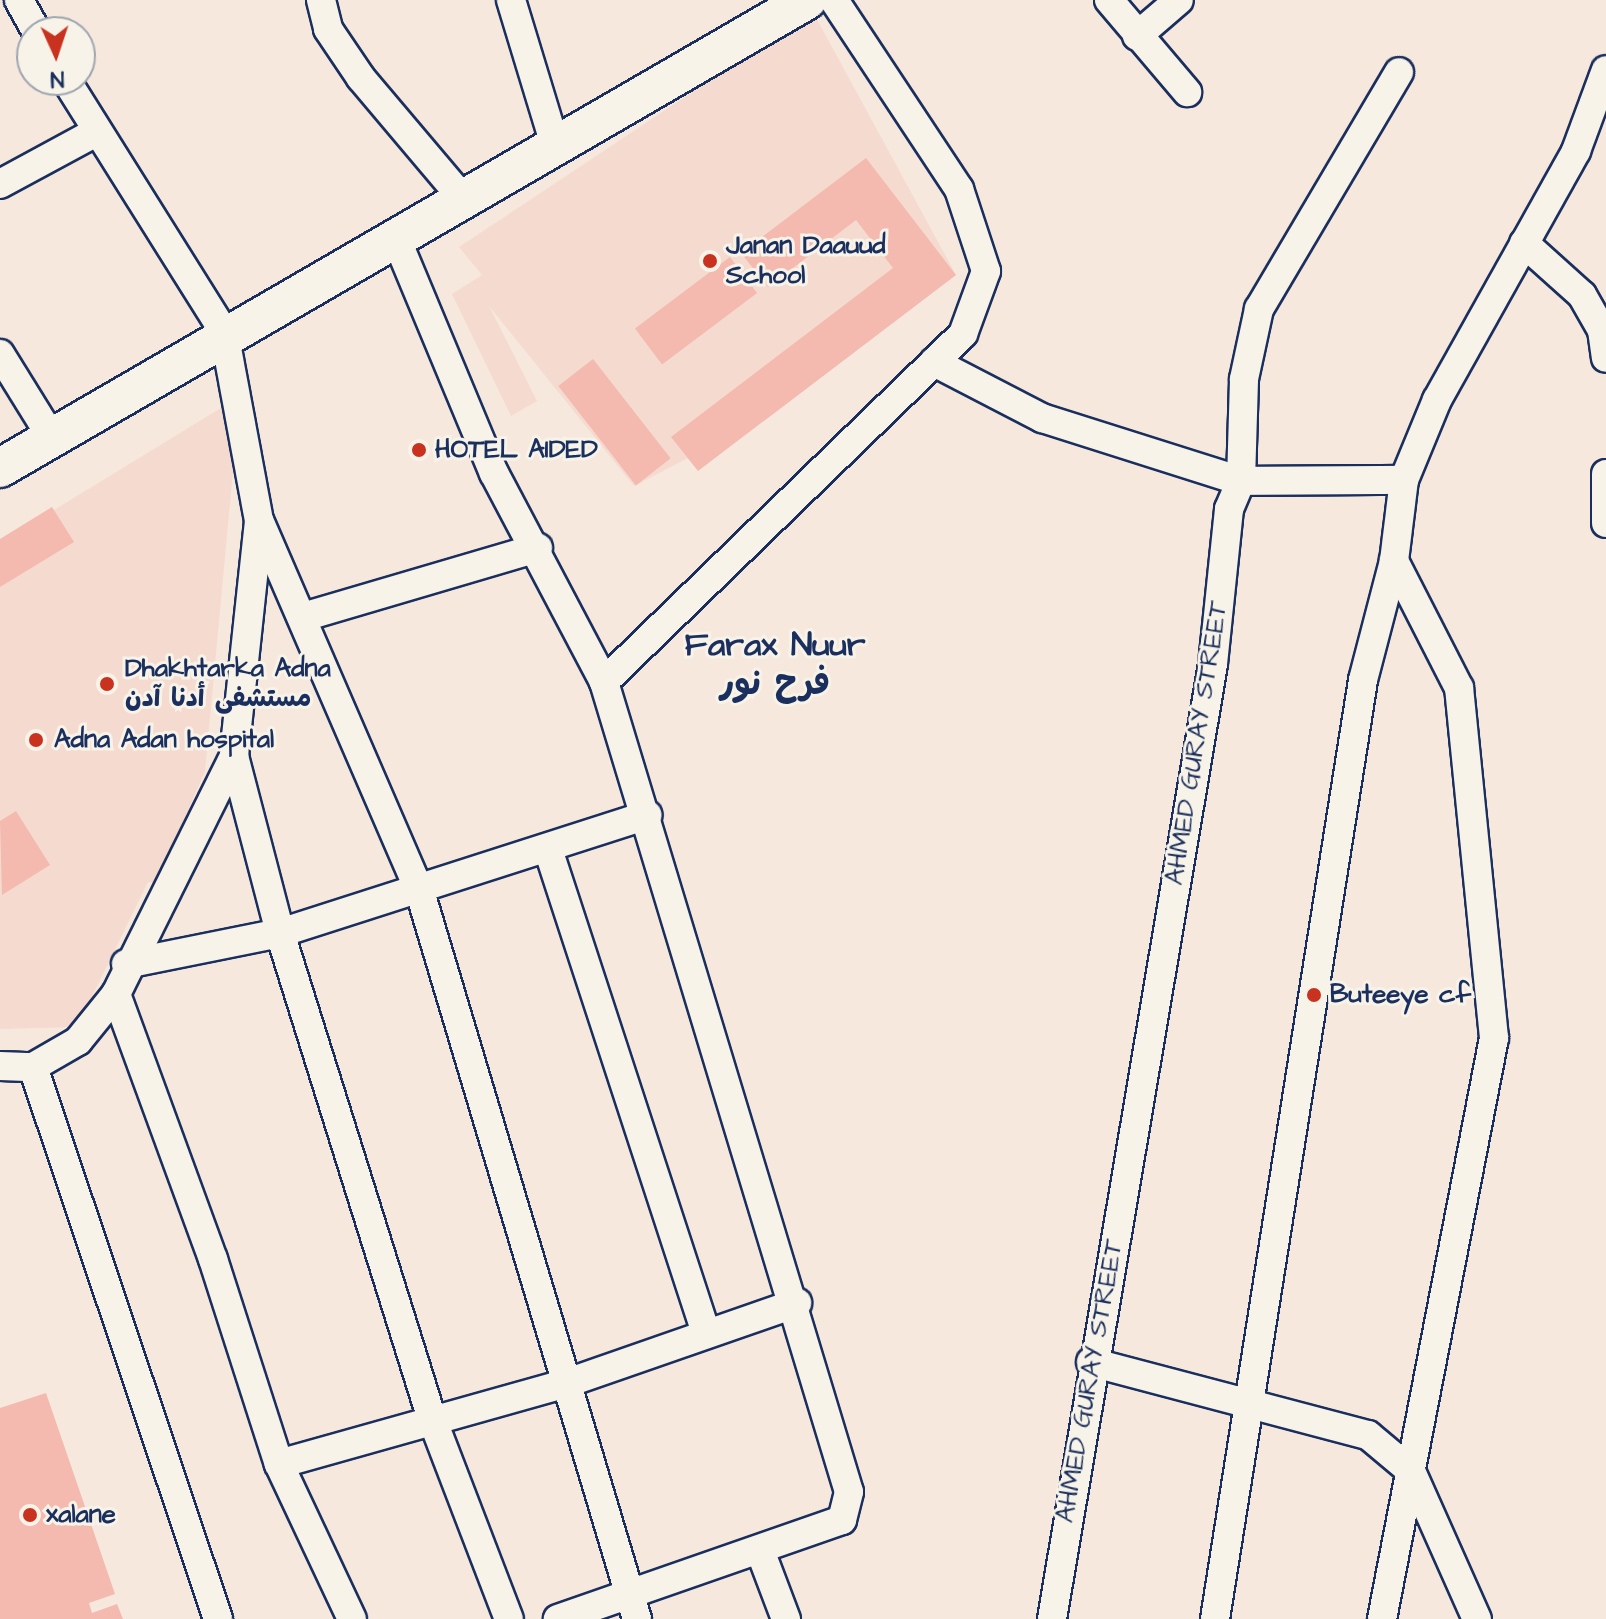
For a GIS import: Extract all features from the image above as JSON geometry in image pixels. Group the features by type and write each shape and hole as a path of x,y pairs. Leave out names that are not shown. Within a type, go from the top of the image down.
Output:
{"main road":[{"path":"0,468 224,332 464,200 807,0"}],"street":[{"path":"321,0 328,29 376,99 464,200"},
{"path":"511,0 555,145"},
{"path":"604,682 963,334 986,271 959,189 834,0"},
{"path":"1109,0 1187,92"},
{"path":"1137,36 1179,0"},
{"path":"1215,1619 1363,680 1394,561 1404,480 1437,400 1576,151 1606,70"},
{"name":"AHMED GURAY STREET","path":"1052,1619 1091,1362 1210,679 1229,509 1241,481 1244,379 1259,309 1399,72"},
{"path":"75,96 224,332 259,520 420,892 564,1384 637,1619"},
{"path":"0,184 96,132"},
{"path":"396,238 494,473 538,548 604,682 797,1303 849,1492 842,1520 761,1553 627,1592 558,1619"},
{"path":"1524,243 1582,295 1602,330 1606,358"},
{"path":"0,354 52,438"},
{"path":"934,362 1042,418 1241,481 1404,480"},
{"path":"1606,474 1606,523"},
{"path":"259,520 234,756 280,933 431,1416 509,1619"},
{"path":"303,617 538,548"},
{"path":"1382,1619 1494,1038 1459,688 1394,561"},
{"path":"0,1066 33,1067 78,1041 116,994 126,964 234,756"},
{"path":"126,964 280,933 420,892 647,815"},
{"path":"548,849 706,1333"},
{"path":"116,994 279,1464 352,1619"},
{"path":"33,1067 218,1619"},
{"path":"279,1464 431,1416 564,1384 797,1303"},
{"path":"1091,1362 1368,1435 1411,1471 1477,1619"},
{"path":"761,1553 786,1619"}],"shaded area":[{"name":"Janan Daauud School","path":"813,12 956,275 773,414 634,486 489,306 537,401 511,416 452,294 482,275 459,247"},
{"name":"Dhakhtarka Adna مستشفى أدنا آدن","path":"221,408 236,439 205,771 156,883 148,882 77,1027 0,1029 0,543"}],"building":[{"path":"866,158 956,275 698,471 671,437 893,268 856,220 768,287 741,253"},
{"path":"730,257 757,293 662,365 635,329"},
{"path":"593,359 671,458 636,485 558,386"},
{"path":"52,507 74,542 0,587 0,539"},
{"path":"16,811 50,865 2,895 0,821"},
{"name":"xalane","path":"46,1393 115,1594 89,1603 92,1613 117,1604 123,1619 0,1619 0,1408"}],"place":[{"name":"Janan Daauud School","path":"710,261"},
{"name":"HOTEL AIDED","path":"419,450"},
{"name":"Dhakhtarka Adna مستشفى أدنا آدن","path":"107,684"},
{"name":"Adna Adan hospital","path":"36,740"},
{"name":"Buteeye cf","path":"1314,995"},
{"name":"xalane","path":"30,1515"}],"district":[{"name":"Farax Nuur فرح نور","path":"775,664"}]}
